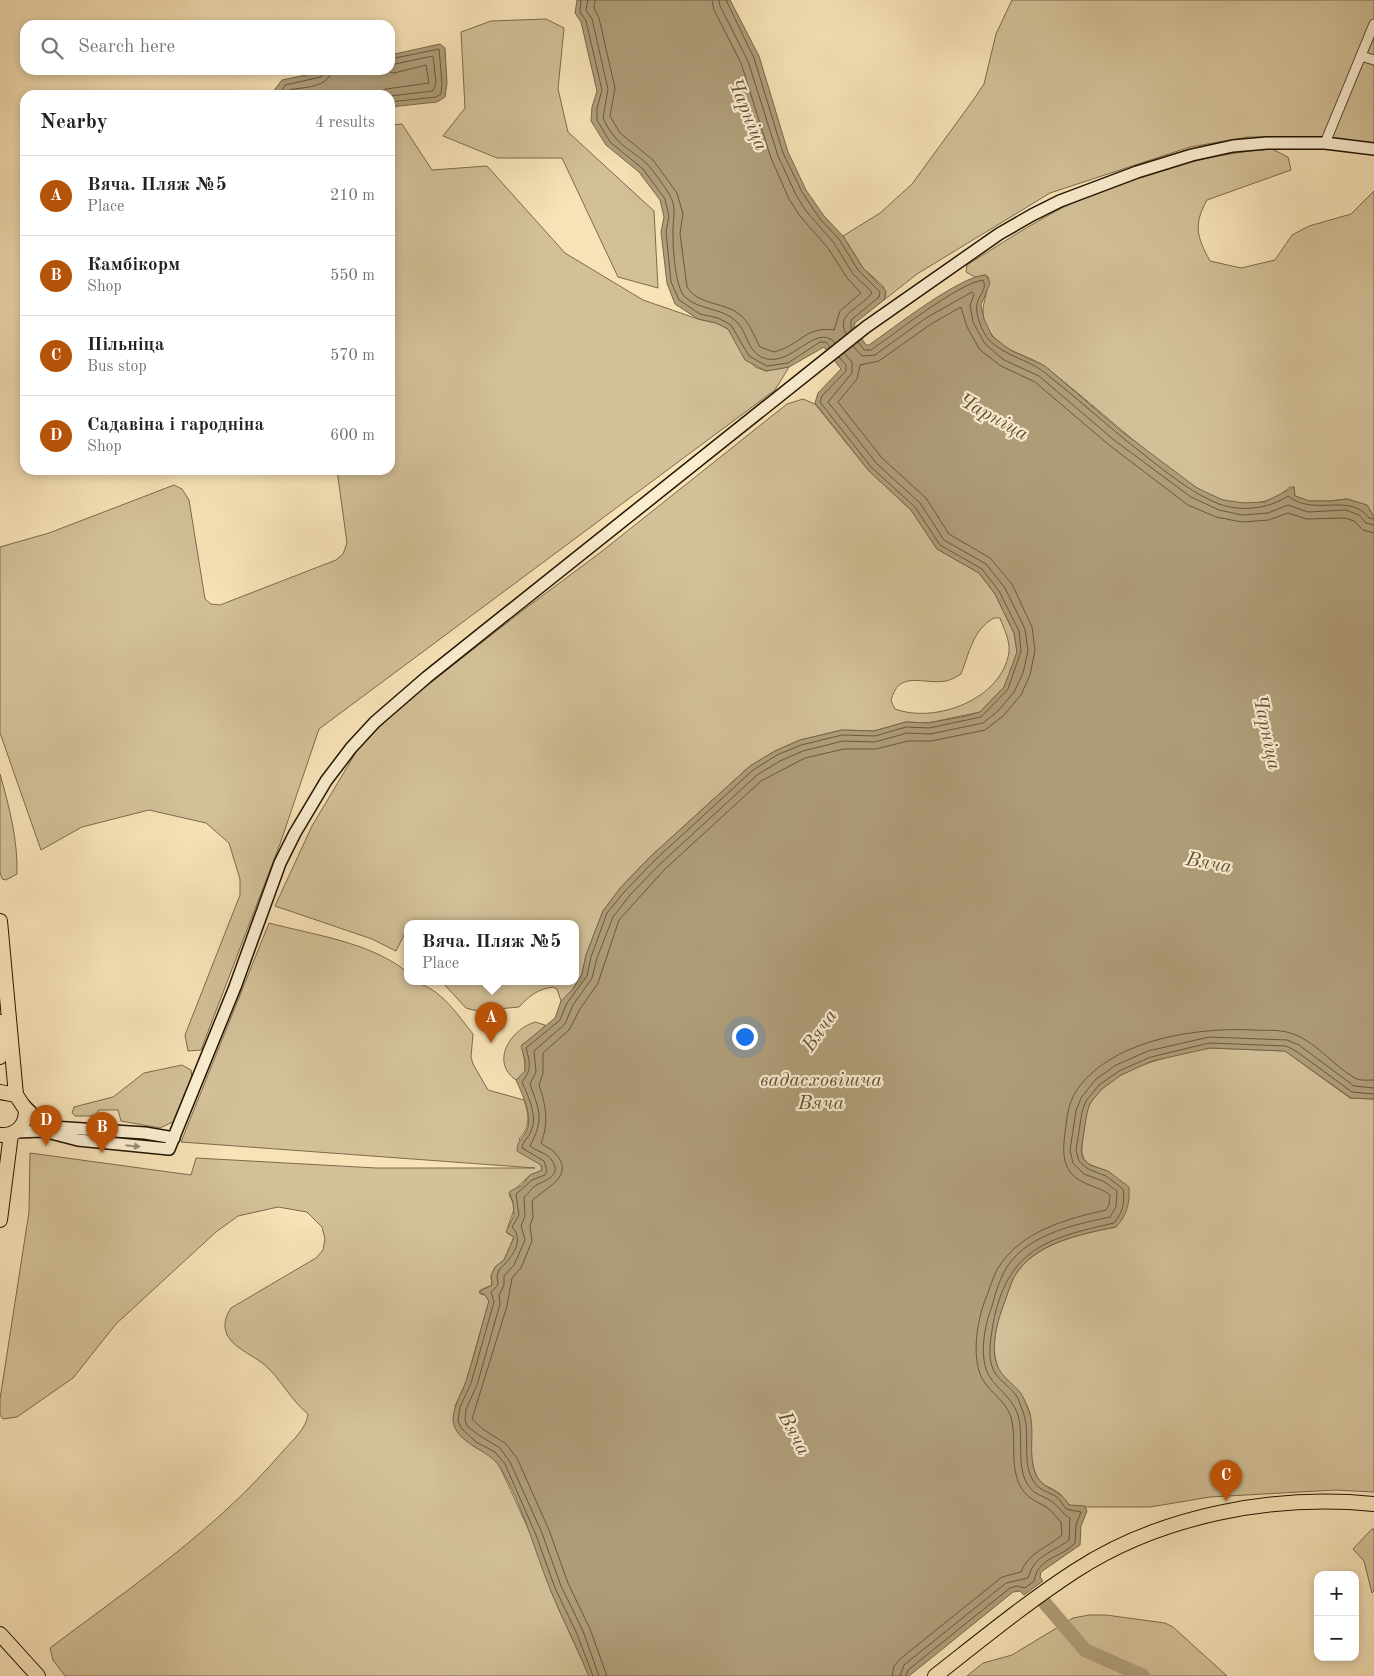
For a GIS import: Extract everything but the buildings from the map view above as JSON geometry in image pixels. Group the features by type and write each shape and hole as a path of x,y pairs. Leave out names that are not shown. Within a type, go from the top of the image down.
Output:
{"main road":[{"path":"0,921 20,1100 26,1116 9,1133 0,1220"},
{"path":"0,1006 0,1057"},
{"path":"0,1092 20,1100"},
{"path":"935,1676 1025,1606 1076,1570 1128,1544 1158,1532 1212,1514 1256,1506 1318,1502 1374,1504"},
{"path":"0,1634 38,1676"}],"street":[{"path":"1325,143 1374,24"},
{"path":"1361,56 1374,60"},
{"path":"9,1133 43,1131 78,1140 169,1149 235,987 280,863 295,832 326,781 351,748 375,722 427,677 866,326 1000,234 1060,200 1137,172 1192,155 1232,146 1267,143 1325,143 1374,150"},
{"path":"20,1100 44,1125 52,1127 140,1133 174,1138"}],"shaded area":[{"path":"1012,0 1374,0 1374,154 1308,139 1288,137 1248,137 1190,147 1050,193 917,274 884,300 886,295 883,286 863,268 843,236 880,213 912,184 974,99 984,84 996,34"},
{"path":"546,19 564,28 558,89 568,132 654,211 658,288 618,277 562,158 497,158 443,136 465,108 461,32 491,21"},
{"path":"402,124 432,170 487,166 565,253 643,300 698,319 716,323 728,329 755,367 766,371 789,367 775,390 319,729 280,844 201,1050 188,1051 185,1035 240,895 240,879 229,843 206,823 149,810 82,827 41,850 0,733 0,547 49,533 174,485 182,489 189,500 205,599 211,604 220,605 336,560 343,554 347,543 338,475 395,475 395,125"},
{"path":"1272,149 1288,157 1291,170 1207,200 1200,217 1198,231 1210,261 1241,268 1275,260 1292,235 1309,226 1351,214 1374,191 1374,517 1367,505 1347,499 1309,501 1295,496 1294,487 1290,487 1283,493 1267,500 1250,503 1223,500 1197,488 1158,460 1047,368 997,341 987,327 983,313 989,278 986,275 975,277 966,272 967,265 1026,228 1085,197 1137,177 1165,169 1220,156"},
{"path":"803,399 815,404 869,471 911,510 937,549 979,573 995,594 1014,633 1017,652 1004,687 980,712 928,723 906,722 874,731 842,730 800,740 775,751 750,766 651,856 621,887 603,911 579,979 579,920 404,920 404,935 396,951 372,939 275,906 312,826 368,732 522,611 601,552 787,404","holes":["994,618 1000,618 1008,639 1009,652 1004,669 994,683 981,695 965,704 929,713 911,713 895,709 891,701 894,691 899,685 912,680 946,681 961,674 976,635"]},
{"path":"0,774 12,823 17,861 17,874 6,880 2,879 0,872"},
{"path":"269,923 359,946 376,953 404,970 404,985 423,985 437,993 453,1008 473,1034 471,1057 488,1090 524,1100 528,1121 526,1130 519,1139 541,1165 542,1171 530,1175 509,1195 513,1210 507,1233 514,1237 504,1260 495,1267 491,1276 492,1285 480,1290 480,1294 485,1295 489,1301 466,1382 455,1406 473,1446 492,1456 500,1467 532,1537 551,1591 589,1676 65,1676 53,1660 50,1648 142,1580 230,1507 295,1439 305,1424 308,1414 269,1369 233,1343 227,1334 225,1323 231,1308 316,1258 323,1250 325,1239 322,1227 307,1212 278,1207 238,1216 216,1232 116,1324 73,1378 17,1417 3,1419 0,1415 0,1399 29,1212 30,1153 191,1175 196,1158 376,1168 535,1168 181,1142"},
{"path":"445,985 575,985 561,1001 557,989 553,987 543,989 534,994 519,1007 477,1011 466,1008"},
{"path":"535,1022 545,1025 541,1032 523,1044 525,1071 516,1080 508,1073 504,1064 506,1047 518,1032"},
{"path":"1210,1048 1285,1051 1350,1098 1374,1099 1374,1492 1335,1490 1210,1497 1150,1507 1072,1507 1059,1493 1040,1481 1033,1466 1031,1422 1027,1405 1018,1392 1003,1377 995,1358 995,1337 1000,1315 1014,1277 1033,1256 1059,1242 1116,1227 1108,1171 1089,1164 1083,1157 1082,1152 1087,1112 1090,1104 1100,1091 1127,1072 1144,1065 1178,1054"},
{"path":"182,1065 191,1070 192,1079 177,1120 160,1128 121,1121 118,1110 99,1110 95,1116 75,1116 72,1113 74,1107 113,1097 144,1073"},
{"path":"1374,1529 1374,1591 1372,1593 1364,1561 1353,1549"},
{"path":"1089,1615 1106,1615 1165,1623 1173,1627 1227,1676 967,1676 983,1663 1012,1655 1073,1618"}],"water":[{"name":"вадасховішча Вяча","path":"577,0 730,0 759,56 788,152 806,190 824,216 843,236 863,268 886,291 884,300 855,323 854,327 866,345 869,345 944,293 975,277 986,275 990,283 981,305 984,319 992,336 1010,350 1045,366 1121,431 1197,488 1223,500 1244,503 1265,502 1294,487 1295,496 1309,501 1347,499 1367,505 1374,517 1374,1099 1351,1098 1285,1051 1210,1048 1152,1061 1121,1075 1102,1089 1090,1103 1081,1150 1083,1159 1090,1165 1108,1171 1129,1187 1129,1198 1125,1213 1116,1227 1059,1242 1045,1248 1022,1265 1009,1289 998,1323 994,1345 995,1359 999,1369 1021,1393 1029,1411 1032,1427 1032,1459 1036,1475 1043,1484 1062,1496 1069,1505 1085,1506 1087,1511 1081,1526 1080,1545 1041,1572 1040,1577 1043,1581 1024,1595 1020,1591 1013,1592 909,1676 589,1676 544,1574 522,1512 508,1482 495,1461 460,1435 455,1428 453,1420 454,1410 469,1371 489,1301 485,1295 479,1292 492,1285 491,1276 495,1267 504,1260 514,1237 506,1232 514,1215 513,1202 509,1192 522,1185 530,1175 542,1170 541,1165 517,1151 518,1144 527,1130 529,1118 516,1080 525,1071 525,1060 521,1046 555,1018 561,1001 575,985 579,985 586,955 603,911 621,887 651,856 750,766 775,751 800,740 842,730 874,731 906,722 928,723 980,712 1004,687 1017,652 1014,633 995,594 979,573 937,549 911,510 869,471 815,403 818,393 841,369 824,347 789,367 766,371 745,360 728,329 716,323 698,319 675,304 667,283 661,232 664,217 660,200 639,172 606,145 591,121 592,107 597,91 581,22 575,13"},
{"path":"440,44 445,48 447,83 445,97 437,102 395,106 395,90 275,90 282,80 306,75 395,75 395,54"}],"waterway":[{"name":"Вяча","path":"1044,1602 1085,1650 1143,1676"}],"place":[{"name":"Вяча. Пляж №5","path":"491,1043"},
{"name":"Садавіна і гародніна","path":"46,1146"},
{"name":"Камбікорм","path":"102,1153"},
{"name":"Пільніца","path":"1226,1501"}],"water label":[{"name":"Чарніца","path":"749,114"},
{"name":"Чарніца","path":"994,416"},
{"name":"Чарніца","path":"1268,732"}]}
